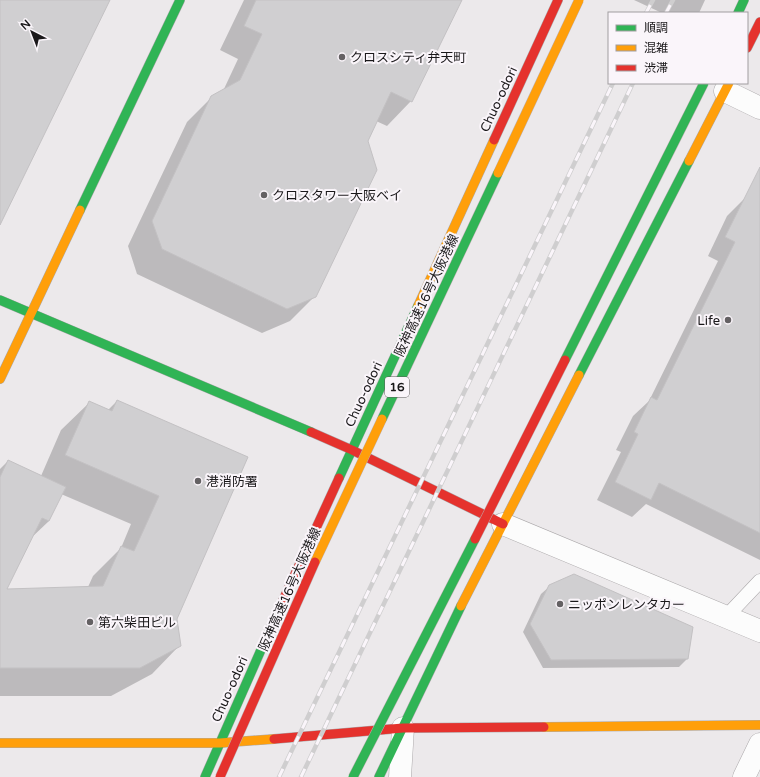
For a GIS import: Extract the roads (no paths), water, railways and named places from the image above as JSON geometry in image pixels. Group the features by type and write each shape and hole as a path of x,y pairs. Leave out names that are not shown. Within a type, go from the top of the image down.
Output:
{"main road":[{"path":"0,379 180,0"},
{"name":"Chuo-odori","path":"205,777 352,450 558,0"},
{"name":"阪神高速16号大阪港線","path":"220,777 322,545 579,0"},
{"path":"738,12 744,0"},
{"path":"748,46 760,22"},
{"path":"353,777 445,599 703,84"},
{"path":"379,777 436,656 728,87"},
{"path":"0,300 352,450 503,524"},
{"path":"0,743 220,743 403,728 760,725"}],"street":[{"path":"728,87 760,108"},
{"path":"503,524 760,631"},
{"path":"400,777 403,728"},
{"path":"744,777 760,744"}],"lane":[{"path":"726,617 760,581"}],"railway":[{"path":"647,12 653,0"},
{"path":"667,12 673,0"},
{"path":"279,777 613,84"},
{"path":"301,777 633,84"}],"place":[{"name":"クロスシティ弁天町","path":"342,57"},
{"name":"クロスタワー大阪ベイ","path":"264,195"},
{"name":"Life","path":"728,320"},
{"name":"港消防署","path":"198,481"},
{"name":"ニッポンレンタカー","path":"560,604"},
{"name":"第六柴田ビル","path":"90,622"}]}
